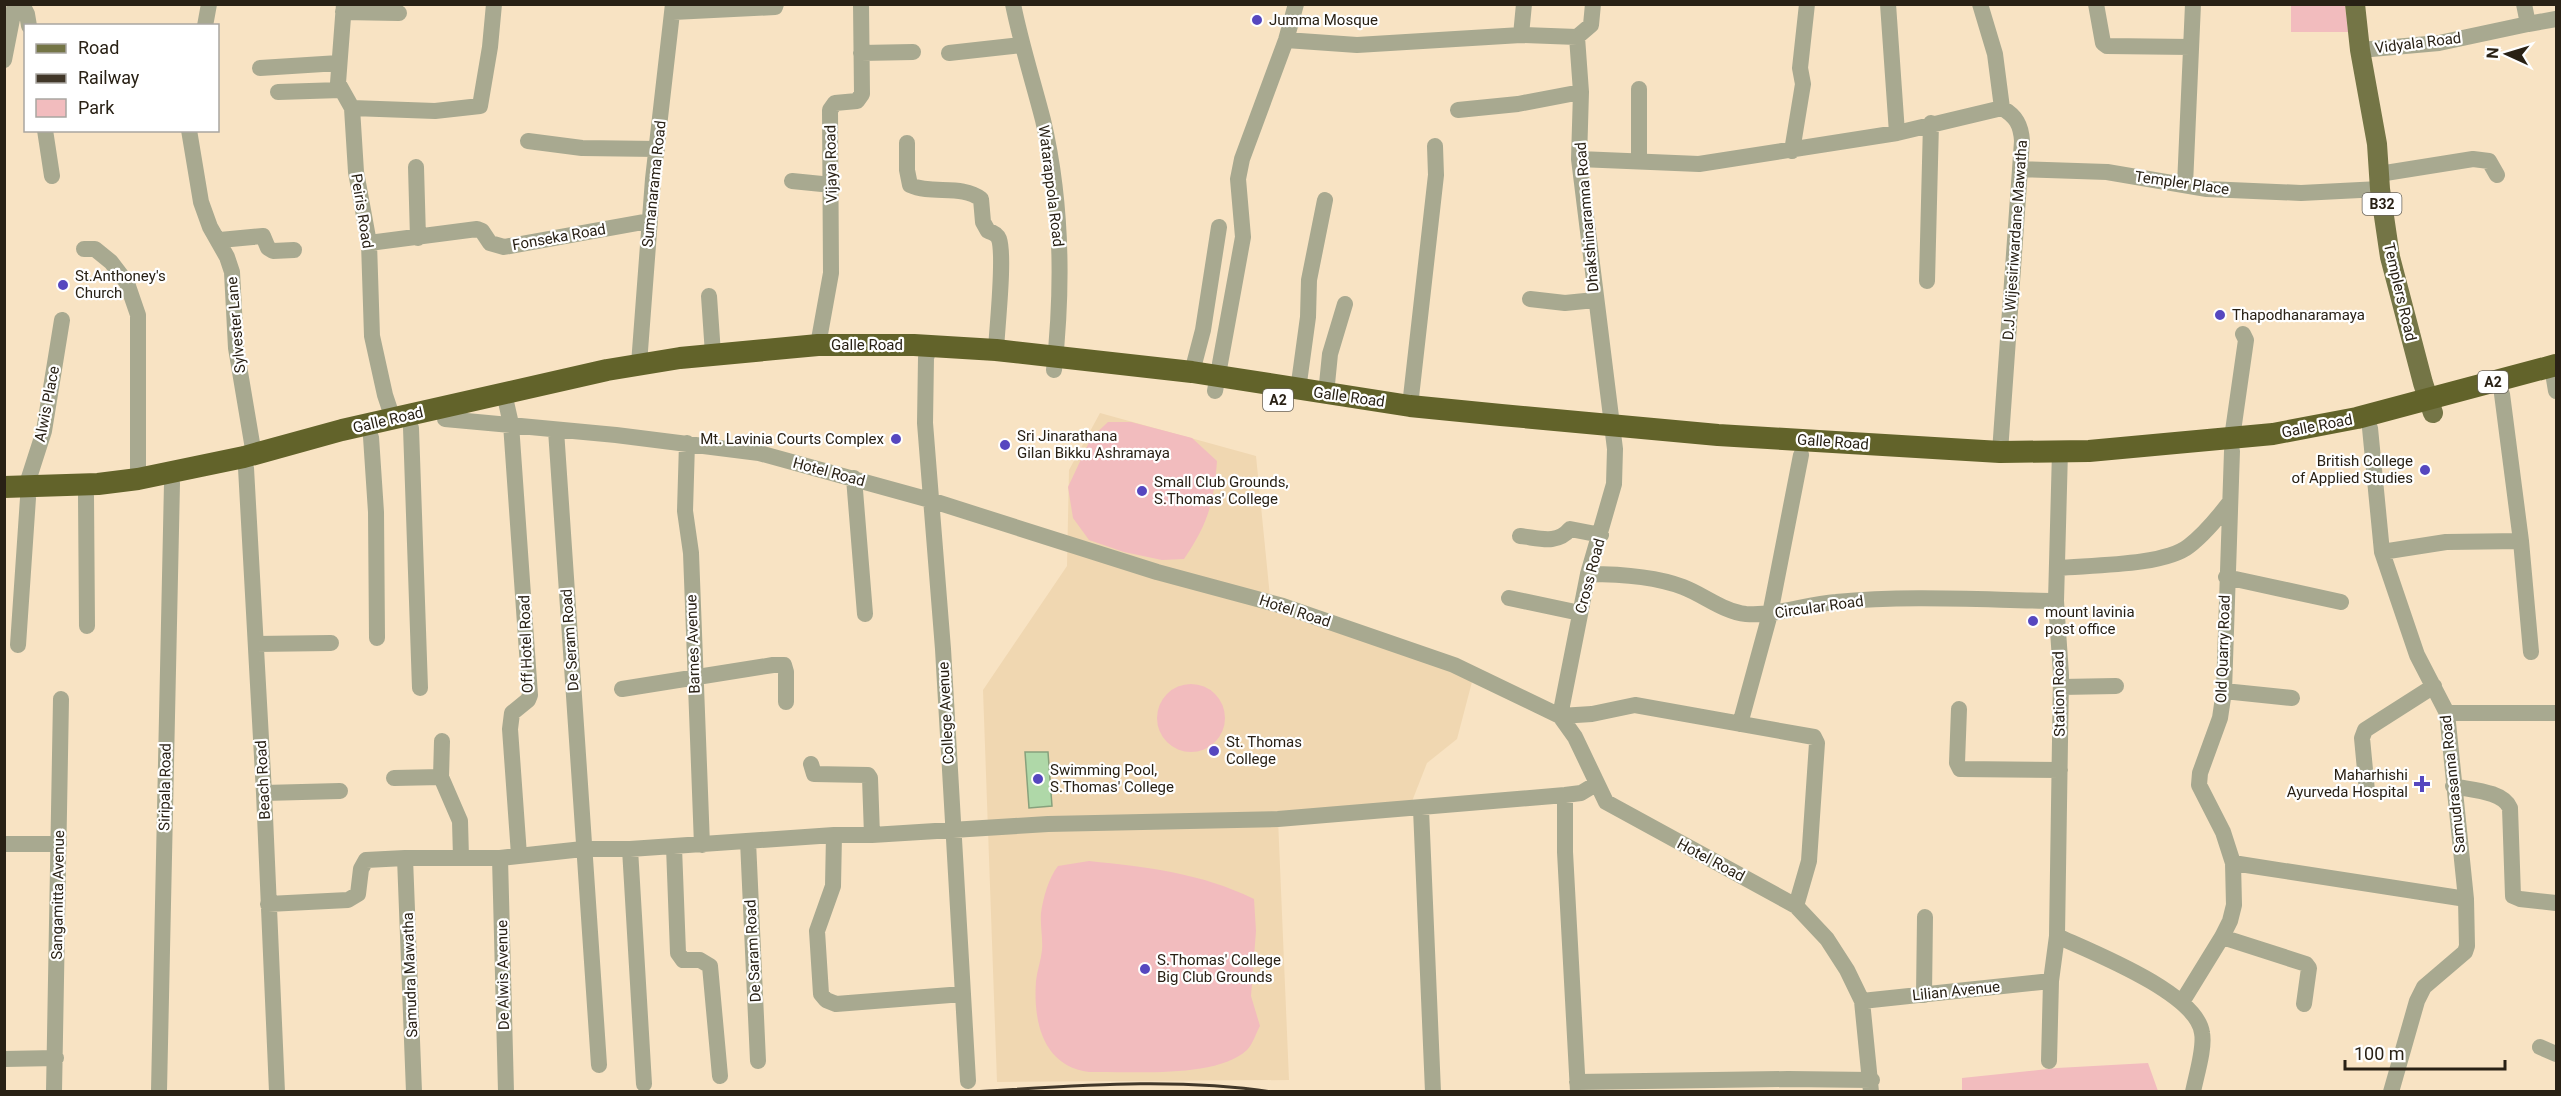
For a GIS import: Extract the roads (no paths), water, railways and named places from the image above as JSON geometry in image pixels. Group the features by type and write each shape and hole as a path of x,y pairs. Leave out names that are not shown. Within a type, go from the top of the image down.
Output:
{"highway":[{"name":"Galle Road","path":"20,491 86,496 142,491 402,423 508,408 639,364 713,354 818,345 1192,372 1216,384 1298,390 1611,429 1956,461 2060,458 2296,442 2370,428 2431,407 2556,378"},
{"name":"Galle Road","path":"4,499 20,491 138,479 250,461 371,437 402,423 445,419 508,408 574,391 678,370 789,359 996,350 1055,363 1216,384 1514,430 1611,429 2000,452 2060,458"},
{"name":"Galle Road","path":"2232,445 2273,434 2357,418 2502,394 2556,378"}],"main road":[{"name":"Templers Road","path":"2355,4 2360,50 2370,96 2390,257 2431,407"}],"street":[{"path":"4,60 15,4"},
{"path":"22,4 30,24"},
{"path":"205,24 209,4"},
{"path":"352,108 435,111 480,106 490,47 494,4"},
{"path":"673,8 775,7 776,4"},
{"name":"Vijaya Road","path":"818,345 831,273 830,110 835,103 857,101 862,94 861,4"},
{"name":"Watarappola Road","path":"1013,4 1021,45 1043,120 1053,182 1060,252 1055,363"},
{"path":"1216,384 1244,237 1238,179 1242,159 1286,40 1296,4"},
{"path":"1521,34 1524,4"},
{"path":"1286,40 1357,45 1521,34 1578,37 1592,25 1593,4"},
{"path":"1792,151 1803,84 1800,68 1806,4"},
{"path":"1888,4 1897,133"},
{"path":"1579,159 1699,164 1897,133 1931,123 2002,108 1995,54 1980,4"},
{"path":"2096,4 2103,43 2107,46 2191,47"},
{"path":"2186,185 2193,4"},
{"path":"2524,4 2528,24"},
{"path":"344,8 399,13"},
{"name":"Peiris Road","path":"344,8 338,83 352,108 356,172 369,243 372,336 402,423 420,688"},
{"name":"Sumanarama Road","path":"639,364 649,220 673,8"},
{"name":"Vidyala Road","path":"2360,50 2439,43 2556,19"},
{"name":"Dhakshinaramna Road","path":"1578,37 1581,92 1579,159 1611,429"},
{"path":"949,53 1021,45"},
{"path":"861,53 913,52"},
{"path":"260,68 339,63"},
{"path":"1639,161 1640,89"},
{"path":"278,92 341,90"},
{"path":"1458,110 1518,104 1581,92"},
{"name":"D.J. Wijesiriwardane Mawatha","path":"2000,452 2022,130 2017,119 2002,108"},
{"path":"1927,280 1931,123"},
{"path":"45,132 52,176"},
{"name":"Sylvester Lane","path":"189,132 201,202 210,227 220,240 232,272 236,348 250,461"},
{"path":"528,141 582,148 657,148"},
{"path":"907,143 907,170 910,185 939,191 971,191 981,199 983,222 988,231 994,233 999,239 996,350"},
{"path":"1410,405 1436,175 1435,146"},
{"name":"Templer Place","path":"2020,169 2107,172 2207,189 2301,193 2379,182 2473,159 2489,161 2497,175"},
{"path":"416,167 418,238"},
{"path":"792,181 832,185"},
{"path":"1298,390 1308,317 1309,280 1325,200"},
{"name":"Fonseka Road","path":"369,243 477,229 482,231 490,243 504,247 649,220"},
{"path":"1192,372 1203,330 1219,227"},
{"path":"220,240 262,236 268,248 273,251 294,250"},
{"path":"84,249 95,249 111,262 127,283 138,315 138,479"},
{"path":"710,296 713,354"},
{"path":"1530,299 1565,303 1595,300"},
{"path":"1326,394 1330,354 1345,304"},
{"name":"Alwis Place","path":"18,645 20,491 44,431 62,320"},
{"name":"Old Quarry Road","path":"2182,1002 2222,937 2235,905 2233,863 2223,832 2199,785 2200,773 2220,718 2224,691 2232,445 2246,340 2243,334"},
{"name":"College Avenue","path":"928,352 925,423 943,649 968,1082"},
{"path":"2502,394 2531,652"},
{"name":"Hotel Road","path":"508,408 556,430 687,443 759,453 930,500 1157,572 1283,606 1454,665 1560,716 1575,737 1602,797 1613,807 1796,906 1827,939 1847,970 1862,1001 1871,1086"},
{"name":"Off Hotel Road","path":"508,408 530,695 528,700 512,713 510,729 519,855"},
{"name":"Samudrasanna Road","path":"2370,428 2382,552 2417,655 2447,713 2466,899 2468,946 2465,952 2424,987 2416,1001 2391,1092"},
{"name":"Cross Road","path":"1560,716 1588,574 1614,484 1615,449 1611,429"},
{"name":"De Seram Road","path":"556,430 599,1065"},
{"path":"371,437 376,512 377,638"},
{"name":"Barnes Avenue","path":"687,443 685,511 691,553 702,845"},
{"path":"1740,724 1770,614 1801,455"},
{"name":"Station Road","path":"2049,1061 2050,981 2057,936 2061,687 2056,601 2060,458"},
{"name":"Beach Road","path":"250,461 256,644 277,1092"},
{"path":"854,478 865,614"},
{"name":"Siripala Road","path":"159,1091 172,483"},
{"path":"86,496 87,626"},
{"path":"2058,568 2142,561 2170,555 2189,547 2230,502"},
{"path":"1520,536 1556,540 1563,537 1570,529 1601,535"},
{"path":"2382,552 2446,542 2520,542"},
{"name":"Circular Road","path":"1588,574 1609,574 1681,586 1729,610 1744,614 1770,614 1834,602 1883,599 2056,601"},
{"path":"2226,577 2341,602"},
{"path":"1509,598 1580,613"},
{"path":"256,644 331,644"},
{"path":"622,689 784,665 786,702"},
{"path":"2061,687 2116,686"},
{"path":"2367,791 2362,738 2365,730 2434,686"},
{"path":"2224,691 2292,698"},
{"name":"Sangamitta Avenue","path":"54,1092 61,699"},
{"path":"1560,716 1592,714 1635,705 1814,737 1817,744 1809,861 1796,906"},
{"path":"1959,709 1957,763 1960,769 2060,770"},
{"path":"2447,713 2556,713"},
{"path":"442,741 441,777 460,821 461,858"},
{"path":"811,764 814,774 822,776 868,775 871,786 872,835"},
{"path":"394,778 441,777"},
{"path":"268,904 348,900 358,894 361,869 366,861 405,858 501,858 583,849 674,847 834,835 872,835 1048,824 1278,819 1581,794 1596,784"},
{"path":"2453,786 2500,797 2507,801 2510,808 2513,896 2520,899 2556,903"},
{"path":"264,793 340,791"},
{"path":"1565,795 1565,852 1578,1087 1788,1078 1871,1086"},
{"path":"1420,808 1433,1092"},
{"path":"834,835 833,886 817,931 821,994 826,1000 836,1004 963,994"},
{"name":"De Saram Road","path":"748,841 758,1061"},
{"path":"4,844 59,844"},
{"path":"674,847 678,953 683,960 700,960 710,966 720,1076"},
{"path":"630,849 644,1084"},
{"name":"Samudra Mawatha","path":"405,858 414,1092"},
{"name":"De Alwis Avenue","path":"501,858 506,1092"},
{"path":"2233,863 2466,899"},
{"path":"1924,917 1924,995"},
{"path":"2057,936 2157,984 2182,1002 2199,1021 2203,1035 2193,1092"},
{"path":"2222,937 2306,964 2309,968 2304,1004"},
{"name":"Lilian Avenue","path":"1862,1001 2050,981"},
{"path":"2540,1047 2556,1054"},
{"path":"4,1059 56,1058"}],"railway":[{"path":"973,1092 1123,1084 1235,1087 1272,1092"}],"place":[{"name":"Jumma Mosque","path":"1257,20"},
{"name":"St.Anthoney's Church","path":"63,285"},
{"name":"Thapodhanaramaya","path":"2220,315"},
{"name":"Mt. Lavinia Courts Complex","path":"896,439"},
{"name":"Sri Jinarathana Gilan Bikku Ashramaya","path":"1005,445"},
{"name":"British College of Applied Studies","path":"2425,470"},
{"name":"Small Club Grounds, S.Thomas' College","path":"1142,491"},
{"name":"mount lavinia post office","path":"2033,621"},
{"name":"St. Thomas College","path":"1214,751"},
{"name":"Swimming Pool, S.Thomas' College","path":"1038,779"},
{"name":"Maharhishi Ayurveda Hospital","path":"2422,784"},
{"name":"S.Thomas' College Big Club Grounds","path":"1145,969"}]}
